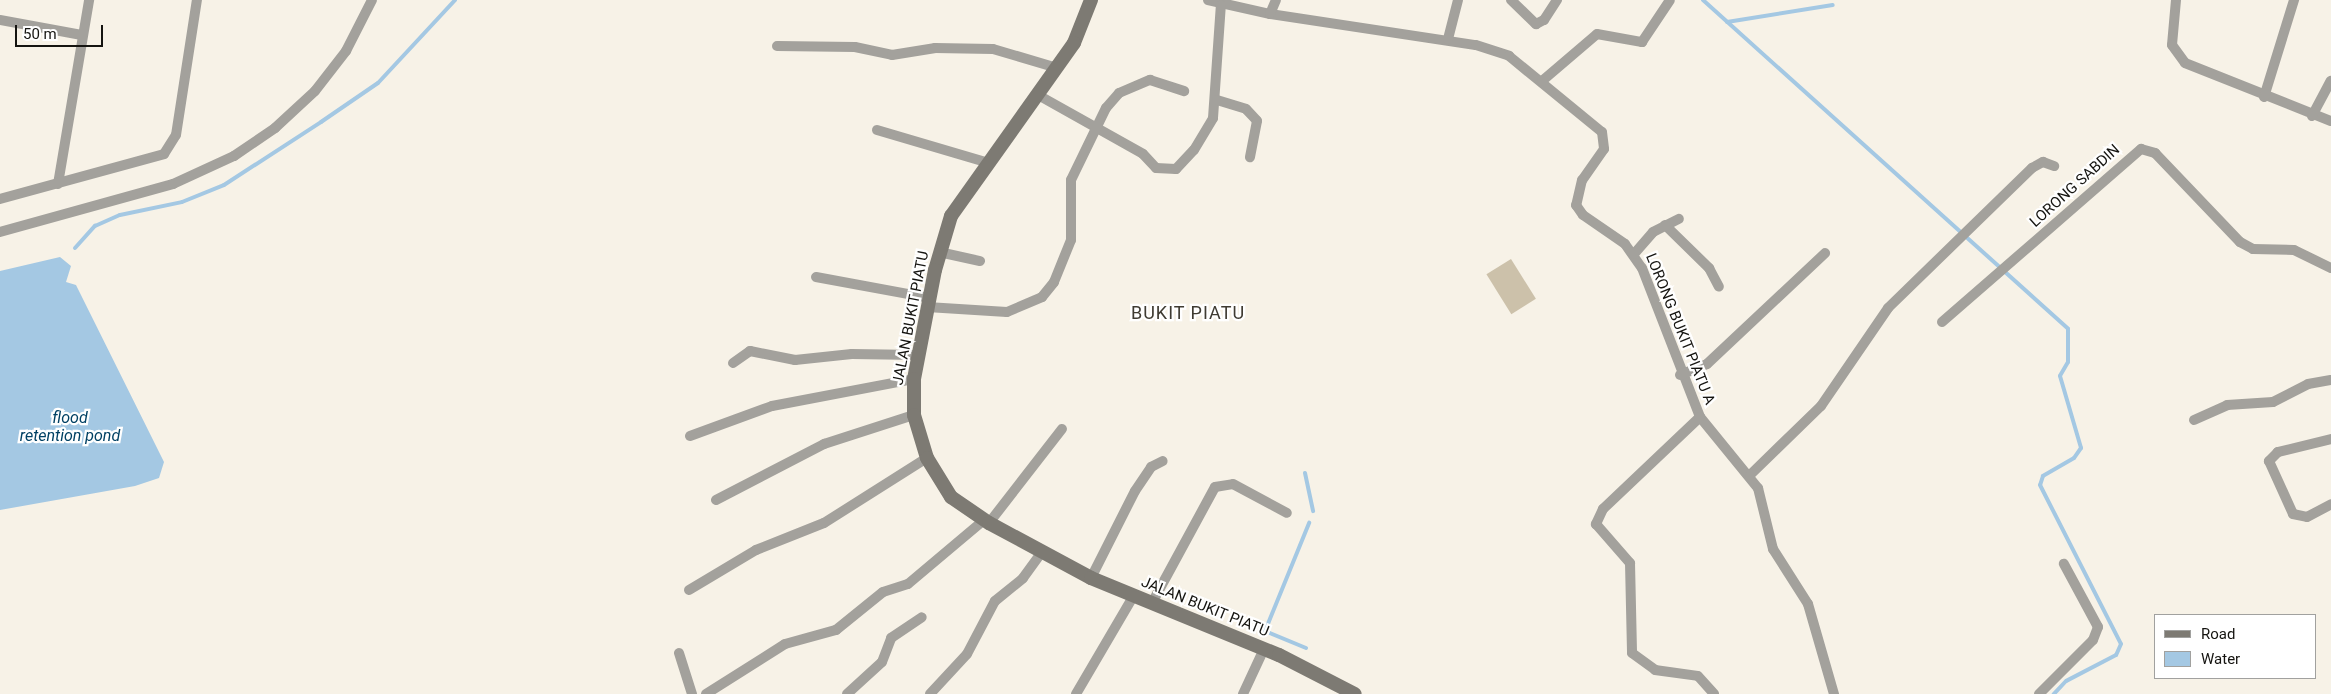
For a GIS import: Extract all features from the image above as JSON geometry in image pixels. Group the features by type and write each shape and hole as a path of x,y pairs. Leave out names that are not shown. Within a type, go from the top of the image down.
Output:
{"main road":[{"name":"JALAN BUKIT PIATU","path":"1091,0 1083,27 1057,68 986,162 951,216 939,252 914,379 914,415 927,458 952,497 987,522 1092,578 1264,649 1355,694"}],"street":[{"path":"58,184 89,0"},
{"path":"0,199 154,160 172,146 197,0"},
{"path":"0,232 172,184 234,156 275,128 315,91 346,51 372,0"},
{"name":"LORONG BUKIT PIATU A","path":"1208,0 1221,5 1270,14 1448,39 1509,56 1602,132 1604,149 1582,180 1576,205 1634,254 1680,375 1700,417 1750,475 1763,504 1772,549 1808,604 1834,694"},
{"path":"1270,14 1276,0"},
{"path":"1448,39 1458,0"},
{"path":"1511,0 1536,24 1544,20 1557,0"},
{"path":"1542,82 1597,34 1642,42 1670,0"},
{"path":"2176,0 2172,30 2176,55 2264,97 2312,116 2331,121"},
{"path":"2264,97 2294,0"},
{"path":"1038,95 1143,154 1156,168 1176,169 1206,134 1217,100 1221,5"},
{"path":"0,20 82,35"},
{"path":"777,46 855,47 892,55 936,48 993,49 1057,68"},
{"path":"816,277 928,303 1008,312 1042,297 1054,282 1072,240 1071,180 1094,128 1119,93 1134,85 1150,80 1184,92"},
{"path":"2312,116 2331,81"},
{"path":"1217,100 1246,109 1257,121 1250,157"},
{"path":"877,130 986,162"},
{"name":"LORONG SABDIN","path":"1942,322 2014,261 2135,152 2148,149 2240,242 2253,249 2294,250 2331,268"},
{"path":"1750,475 1821,406 1855,360 1876,320 1974,227 2032,168 2043,162 2054,166"},
{"path":"1634,254 1665,226 1679,219"},
{"path":"1665,226 1709,268 1719,287"},
{"path":"939,252 980,262"},
{"path":"1680,375 1707,364 1826,253"},
{"path":"733,362 750,351 795,360 852,354 918,355"},
{"path":"690,436 772,406 914,379"},
{"path":"2194,420 2227,405 2274,402 2308,384 2331,380"},
{"path":"716,500 824,444 914,415"},
{"path":"1700,417 1603,509 1596,524 1630,563 1632,653 1655,670 1698,676 1714,694"},
{"path":"706,694 785,644 836,630 883,592 908,584 987,522 1062,428"},
{"path":"2331,439 2278,452 2269,461 2287,508 2307,517 2331,504"},
{"path":"689,590 756,550 824,523 927,458"},
{"path":"1092,578 1135,491 1151,467 1162,460"},
{"path":"1152,602 1215,487 1233,484 1287,513"},
{"path":"930,694 967,654 995,600 1023,578 1042,552"},
{"path":"2039,694 2093,640 2098,627 2064,564"},
{"path":"1076,694 1134,595"},
{"path":"846,694 882,662 891,638 922,617"},
{"path":"1243,694 1264,649"},
{"path":"679,653 692,694"}],"shaded area":[{"path":"1511,259 1536,299 1511,314 1486,274"}],"water":[{"name":"flood retention pond","path":"60,257 71,266 66,282 76,285 164,462 159,478 135,486 0,510 0,271"}],"waterway":[{"path":"75,248 95,226 120,215 182,202 224,185 321,122 378,83 455,0"},
{"path":"1703,0 2068,329 2068,362 2060,376 2081,448 2074,458 2043,476 2040,485 2121,644 2116,655 2066,681 2054,694"},
{"path":"1727,22 1833,5"},
{"path":"1305,473 1313,511"},
{"path":"1306,648 1265,631 1309,523"}],"district":[{"name":"BUKIT PIATU","path":"1188,313"}]}
